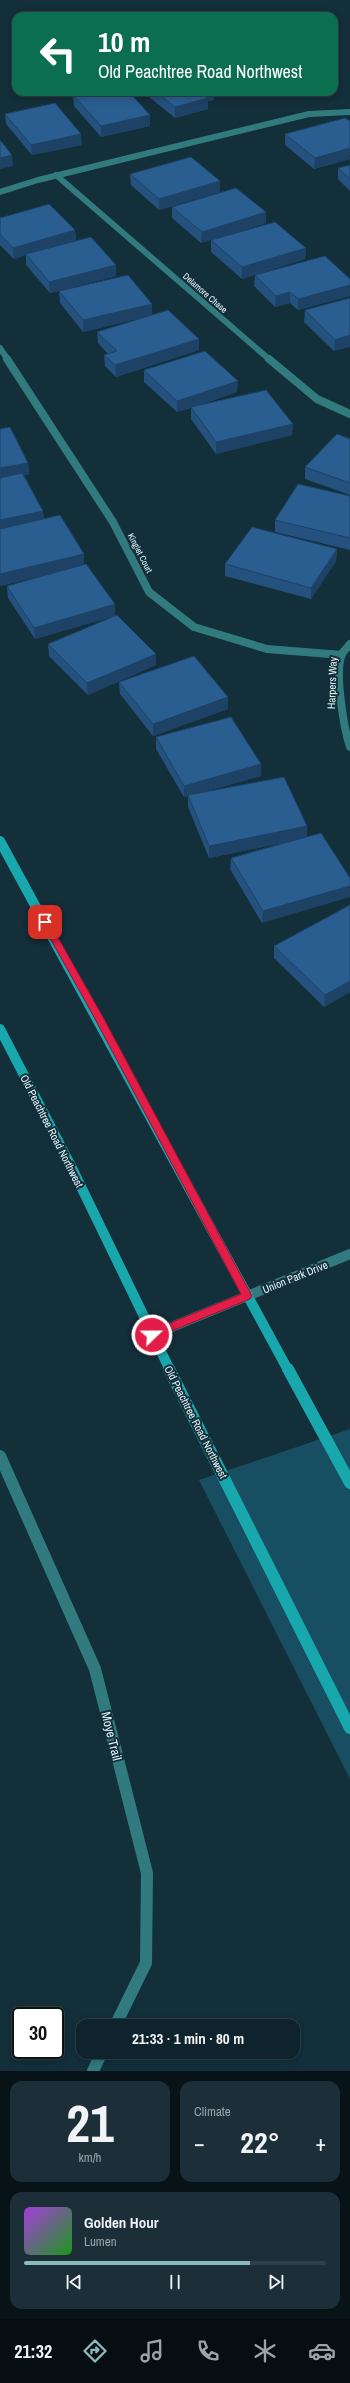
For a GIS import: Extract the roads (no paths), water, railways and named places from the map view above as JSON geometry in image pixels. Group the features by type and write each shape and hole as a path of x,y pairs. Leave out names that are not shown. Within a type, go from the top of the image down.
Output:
{"main road":[{"path":"0,841 98,1017 247,1296 350,1484"},
{"name":"Old Peachtree Road Northwest","path":"0,1029 70,1164 152,1335 350,1728"}],"street":[{"path":"0,192 56,175 309,114 350,112"},
{"name":"Delamore Chase","path":"56,175 286,374 317,399 350,414"},
{"name":"Kinglet Court","path":"0,348 113,522 149,592 194,627 267,649 342,655"},
{"name":"Harpers Way","path":"350,644 342,655 340,701 346,739 350,747"},
{"name":"Union Park Drive","path":"152,1335 350,1254"},
{"name":"Moye Trail","path":"0,1456 95,1668 147,1873 146,1963 118,2019"},
{"path":"92,2071 98,2059"}]}
